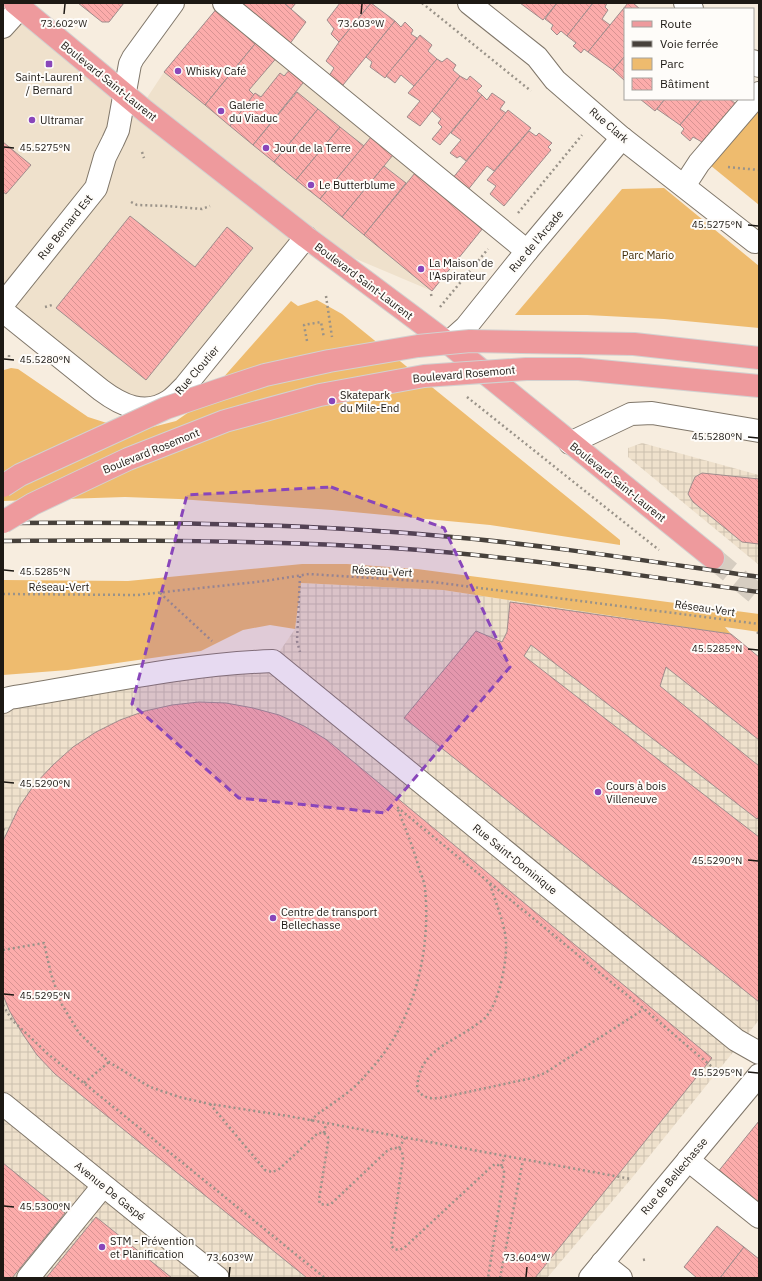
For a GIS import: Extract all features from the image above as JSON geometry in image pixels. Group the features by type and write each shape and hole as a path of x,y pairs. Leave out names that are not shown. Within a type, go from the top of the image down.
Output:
{"main road":[{"name":"Boulevard Saint-Laurent","path":"18,5 125,95 306,237 448,343 713,558"},
{"path":"3,486 20,475 166,408 265,375 329,361 418,346 470,341 634,344 759,358"},
{"name":"Boulevard Rosemont","path":"3,522 33,504 128,459 225,421 320,395 424,376 526,369 579,369 759,386"}],"street":[{"name":"Rue Bernard Est","path":"3,304 96,188 105,156 118,130 130,64 173,3"},
{"path":"224,3 527,251"},
{"name":"Rue Clark","path":"468,3 537,57 555,80 622,138 755,242"},
{"path":"3,27 18,5"},
{"path":"684,186 699,164 753,100"},
{"name":"Rue de l'Arcade","path":"448,343 466,327 527,251 622,138"},
{"name":"Rue Cloutier","path":"3,311 117,402 137,408 154,409 170,401 185,386 306,237"},
{"path":"570,443 630,414 652,413 759,431"},
{"name":"Rue Saint-Dominique","path":"236,663 272,661 736,1040 758,1053"},
{"path":"3,702 9,698 175,670 236,663"},
{"name":"Rue de Bellechasse","path":"596,1270 759,1075"},
{"name":"Avenue De Gaspé","path":"3,1104 218,1278"},
{"path":"688,1160 759,1217"},
{"path":"28,1278 103,1186"},
{"path":"596,1270 621,1278"}],"path":[{"path":"422,3 537,96"},
{"name":"Rue Clark","path":"579,129 583,133"},
{"path":"142,152 144,158"},
{"path":"724,166 759,170"},
{"path":"131,202 137,205 202,209 210,206"},
{"path":"326,296 333,342"},
{"path":"45,307 52,305"},
{"path":"465,395 659,550"},
{"name":"Réseau-Vert","path":"3,594 137,595 309,574 433,582 668,611 759,624"},
{"path":"300,576 297,641 301,653"},
{"path":"159,593 236,663"},
{"path":"311,1121 316,1114 332,1105 363,1078 378,1060 394,1038 405,1017 416,989 422,961 425,926 425,887 414,851 397,808 644,1009 718,1072"},
{"path":"3,829 7,831"},
{"path":"490,883 504,928 506,943 505,959 498,992 493,1007 484,1018 428,1057 422,1067 418,1079 417,1089 425,1098 440,1098 532,1078 545,1073 644,1009"},
{"path":"3,950 44,943 51,974 61,1003 79,1033 109,1062 150,1087 178,1097 210,1104 630,1179"},
{"path":"3,1005 12,1020 48,1054 325,1278"},
{"path":"84,1083 109,1062"},
{"path":"210,1104 265,1170 269,1172 278,1170 318,1133 324,1133 328,1137 328,1143 319,1199 320,1204 331,1204 387,1151 393,1148 399,1148"},
{"path":"324,1133 326,1124"},
{"path":"399,1148 405,1138"},
{"path":"399,1148 402,1151 403,1158 391,1245 394,1249 399,1250 404,1248 495,1164 504,1169 488,1278"},
{"path":"501,1166 505,1156"},
{"path":"500,1278 523,1160"},
{"path":"643,1260 647,1259"}],"highlighted area":[{"path":"331,487 444,528 510,667 385,813 239,798 132,704 187,495"}],"shaded area":[{"path":"3,3 15,3 141,107 164,72 218,7 490,220 432,291 304,237 157,408 97,387 3,308"},
{"path":"642,443 759,475 759,565 628,457 628,448"},
{"path":"300,583 443,590 731,634 759,657 759,1020 631,1179 547,1278 3,1278 3,688 261,672 273,661 295,629"}],"green space":[{"path":"759,108 759,205 710,165"},
{"name":"Parc Mario","path":"664,188 759,266 759,328 664,319 587,315 515,315 622,189"},
{"path":"317,300 342,314 620,540 620,545 490,525 332,510 179,499 125,497 3,501 4,370 11,368 18,369 88,417 113,425 145,429 176,421 199,405 291,301 298,306"},
{"path":"302,564 347,564 417,569 759,614 759,632 725,627 731,634 443,590 301,583 295,629 270,625 243,630 201,651 68,670 3,675 3,580 128,581"}],"building":[{"path":"78,3 124,3 109,22 102,22"},
{"path":"238,3 284,3 306,22 289,45"},
{"path":"284,3 296,3 291,9"},
{"path":"340,3 371,3 339,42 331,34 334,29 327,20"},
{"path":"371,3 395,21 339,90 327,79 334,68 326,61 339,42"},
{"path":"520,3 557,3 543,20"},
{"path":"557,3 593,3 567,36 561,31 557,35 551,29 553,25 545,19"},
{"path":"593,3 607,3 605,7 608,10 602,19 610,25 588,52 584,49 581,53 573,46 576,43 567,36"},
{"path":"628,3 633,3 639,8 624,8 624,57 613,70 588,52"},
{"path":"218,7 259,39 205,105 164,72"},
{"path":"395,21 401,27 405,22 413,30 411,34 417,38 385,78 370,67 372,62 366,57"},
{"path":"420,35 432,45 428,51 437,59 414,86 401,75 395,83 386,76"},
{"path":"259,39 279,55 249,90 254,95 230,126 205,105"},
{"path":"624,57 624,80 613,70"},
{"path":"447,58 456,65 453,70 460,76 420,126 407,117 420,101 408,93 437,59 442,62"},
{"path":"293,66 307,78 253,145 230,126 255,93 261,97 280,73 284,76"},
{"path":"460,76 467,80 470,76 482,86 477,91 482,95 440,145 432,139 442,127 438,123 441,119 432,111"},
{"path":"297,92 318,109 274,162 253,145"},
{"path":"492,93 505,102 500,109 506,113 466,161 460,156 457,158 450,153 461,140 451,133 482,95 487,100"},
{"path":"641,100 664,100 655,111"},
{"path":"664,100 701,100 680,125 657,109"},
{"path":"701,100 731,100 736,104 702,142 693,137 690,141 681,133 684,129 680,125"},
{"path":"318,109 340,127 296,180 274,162"},
{"path":"508,110 531,128 494,171 487,166 467,191 452,179"},
{"path":"340,127 364,146 320,199 296,180"},
{"path":"529,131 536,136 539,133 552,143 548,147 551,150 504,206 490,194 496,186 487,180"},
{"path":"371,137 393,155 342,217 320,199"},
{"path":"3,142 31,165 6,194 3,192"},
{"path":"384,166 406,183 364,235 342,217"},
{"path":"415,173 483,228 432,291 364,235"},
{"path":"130,216 195,267 227,227 253,248 146,380 56,308"},
{"path":"702,473 759,479 759,544 742,542 693,502 688,494 695,477"},
{"name":"Cours à bois Villeneuve","path":"510,602 731,634 759,657 759,740 666,667 660,686 759,766 759,817 757,819 531,645 524,656 759,837 759,1002 404,718 476,631 502,642 507,632"},
{"name":"Centre de transport Bellechasse","path":"199,702 226,703 279,715 304,726 327,740 712,1058 535,1278 307,1278 55,1074 37,1055 22,1033 9,1010 3,995 3,841 19,807 34,785 53,765 73,747 96,732 120,720 145,711 172,705"},
{"path":"759,1121 759,1206 717,1173"},
{"path":"3,1163 65,1213 12,1278 3,1278"},
{"name":"STM - Prévention et Planification","path":"96,1217 172,1278 46,1278"},
{"path":"717,1226 744,1247 720,1278 697,1278 684,1267"},
{"path":"744,1247 759,1259 759,1278 720,1278"}],"tunnel":[{"path":"713,558 759,596"}],"railway":[{"path":"3,523 222,524 332,528 441,536 521,544 759,577"},
{"path":"3,541 198,541 295,543 438,551 530,561 759,592"}],"place":[{"name":"Saint-Laurent / Bernard","path":"49,64"},
{"name":"Whisky Café","path":"178,71"},
{"name":"Galerie du Viaduc","path":"221,111"},
{"name":"Ultramar","path":"32,120"},
{"name":"Jour de la Terre","path":"266,148"},
{"name":"Le Butterblume","path":"311,185"},
{"name":"La Maison de l'Aspirateur","path":"421,269"},
{"name":"Skatepark du Mile-End","path":"332,401"},
{"name":"Cours à bois Villeneuve","path":"598,792"},
{"name":"Centre de transport Bellechasse","path":"273,918"},
{"name":"STM - Prévention et Planification","path":"102,1247"}]}
